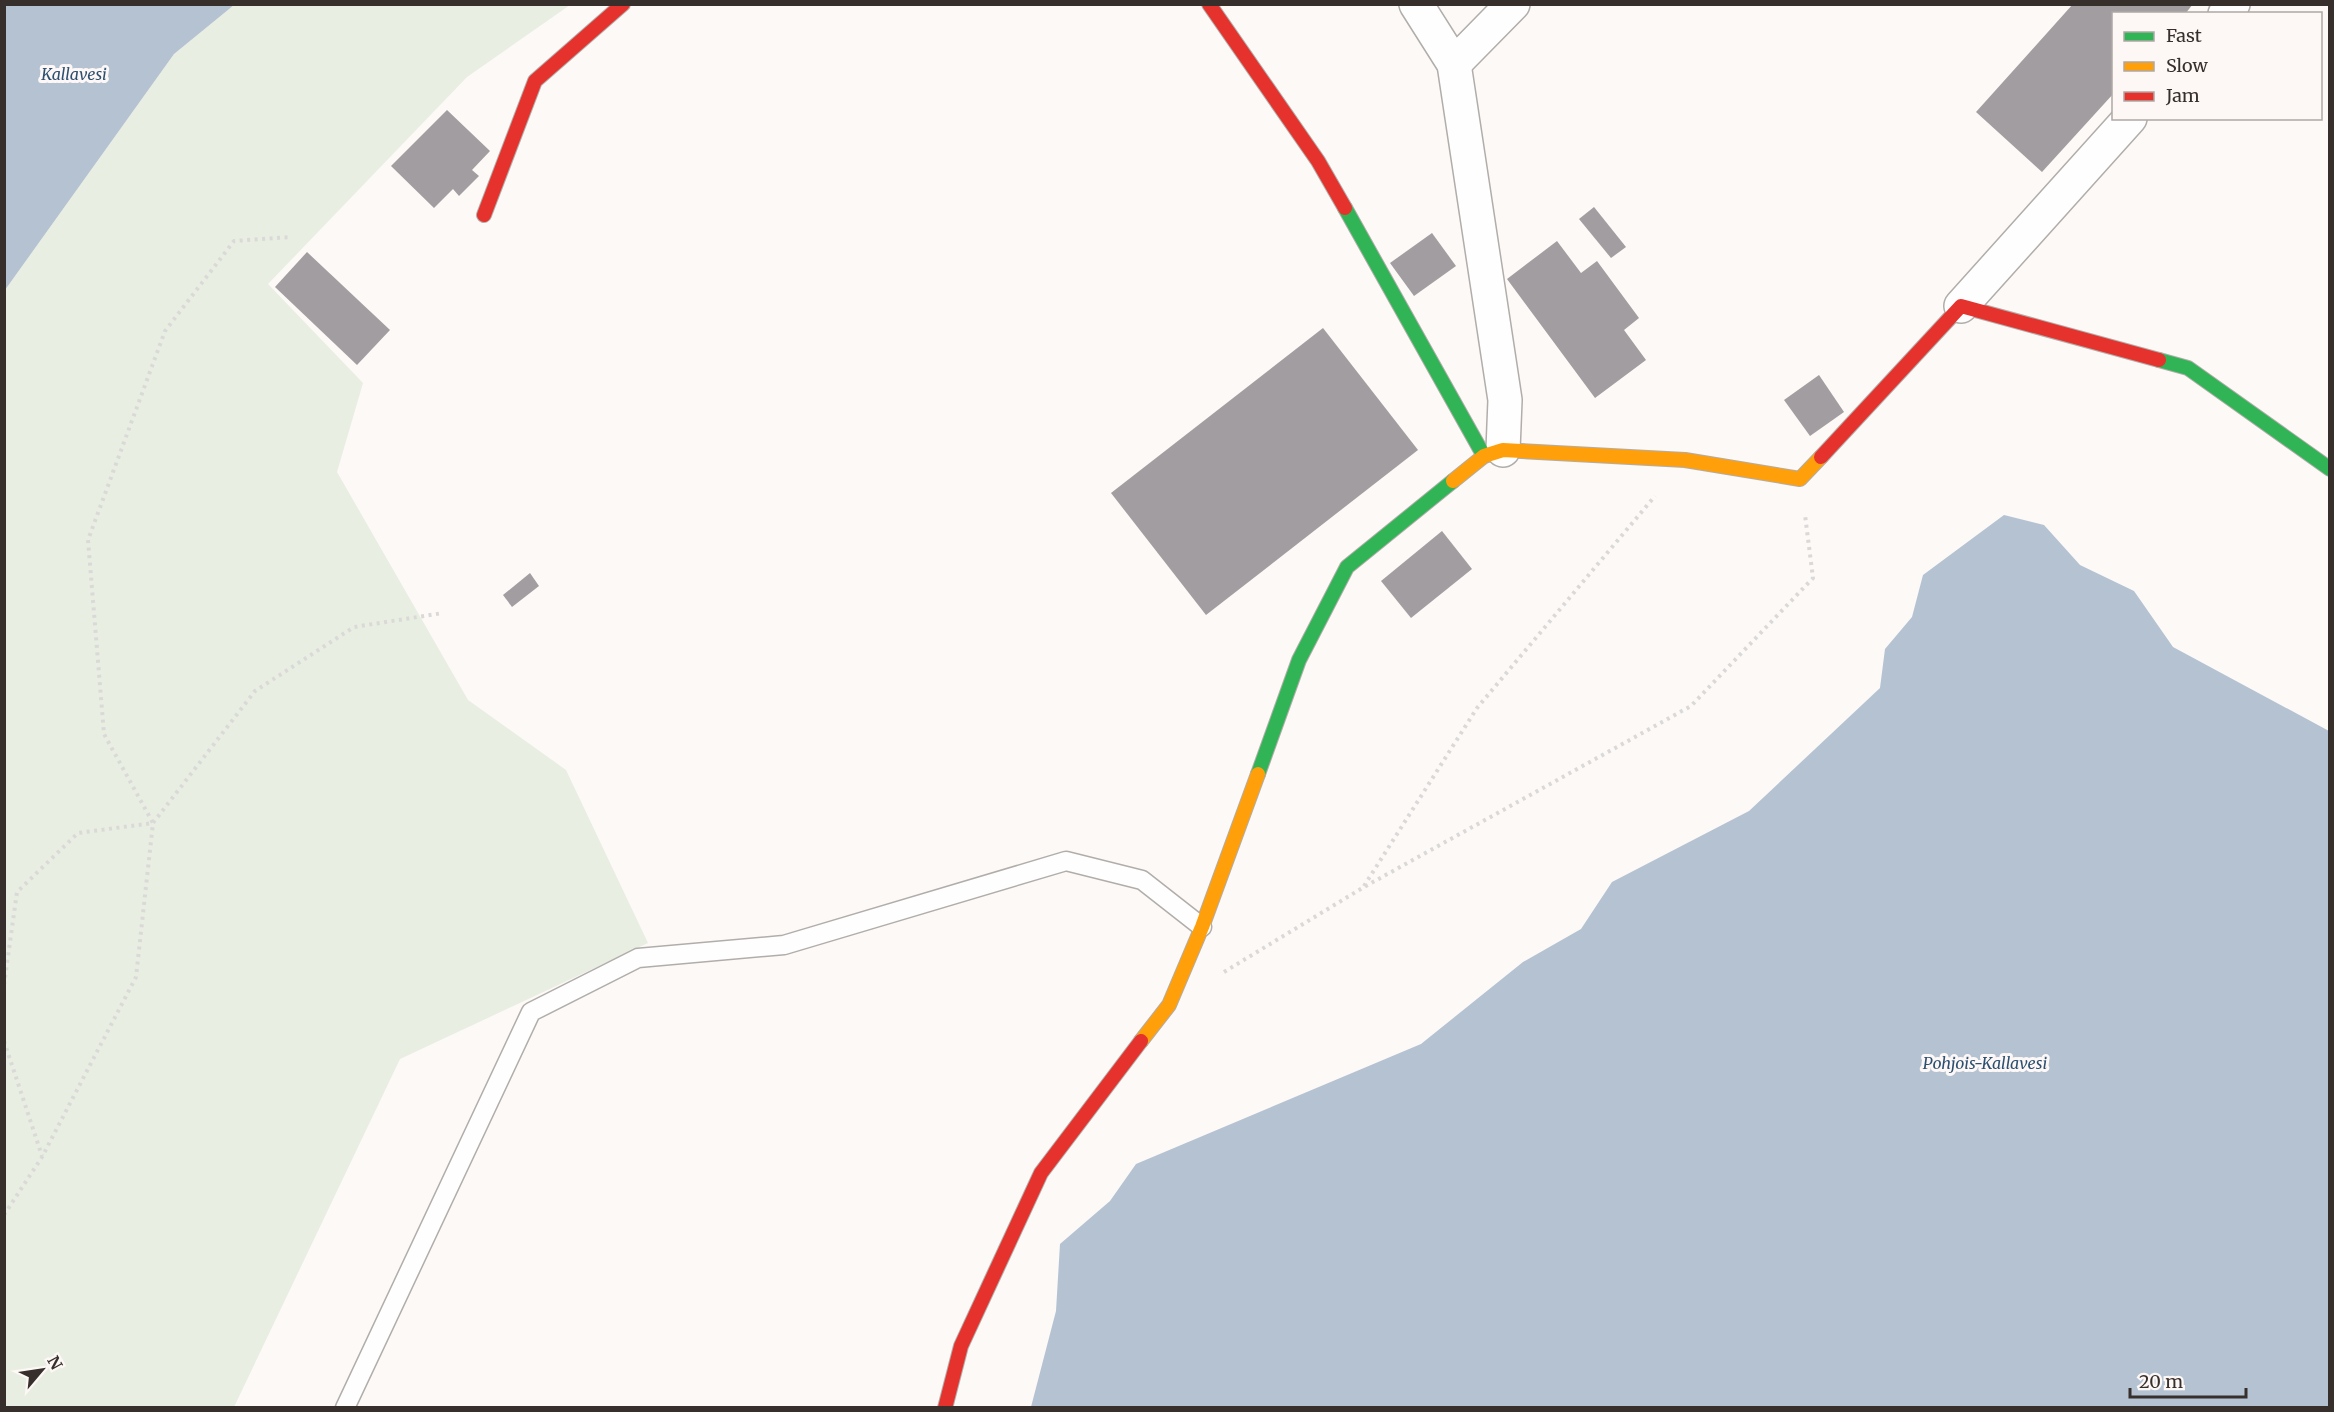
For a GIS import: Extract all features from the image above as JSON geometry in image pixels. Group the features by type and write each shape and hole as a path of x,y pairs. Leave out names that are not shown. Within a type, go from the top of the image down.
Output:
{"street":[{"path":"484,215 535,81 623,4"},
{"path":"1209,4 1318,161 1493,453"},
{"path":"945,1407 961,1346 1041,1173 1169,1005 1202,927 1299,660 1347,567 1493,453 1505,400 1454,64 1416,4"},
{"path":"1454,64 1513,4"},
{"path":"1493,453 1685,460 1800,479 1962,306 2128,120"},
{"path":"1962,306 2188,368 2330,469"}],"lane":[{"path":"345,1407 531,1012 638,958 784,945 1066,861 1142,880 1202,927"}],"path":[{"path":"153,823 104,734 88,540 165,332 234,241 291,237"},
{"path":"1364,886 1477,708 1685,460"},
{"path":"1218,975 1364,886 1691,706 1813,578 1800,479"},
{"path":"4,1215 42,1157 136,977 153,823 255,691 354,627 443,613"},
{"path":"4,985 17,892 78,833 153,823"},
{"path":"4,1041 42,1157"}],"shaded area":[{"path":"234,5 570,5 467,77 268,284 363,383 337,472 468,700 566,770 648,943 400,1059 234,1407 5,1408 5,290 174,54"}],"water":[{"name":"Kallavesi","path":"5,4 234,5 174,54 5,290"},
{"name":"Pohjois-Kallavesi","path":"2004,515 2044,525 2080,565 2134,591 2173,647 2329,731 2329,1407 1031,1407 1056,1311 1060,1244 1110,1201 1136,1164 1421,1044 1523,962 1581,929 1612,882 1749,811 1880,688 1885,649 1912,617 1923,575"}],"building":[{"path":"2073,4 2193,4 2187,12 2112,12 2112,95 2042,172 1976,112"},
{"path":"447,110 490,151 472,170 479,176 459,196 453,189 434,208 391,166"},
{"path":"1594,207 1626,247 1611,258 1579,219"},
{"path":"1432,233 1456,266 1414,296 1390,263"},
{"path":"1557,241 1581,273 1597,261 1639,318 1624,330 1646,360 1595,398 1507,279"},
{"path":"307,252 390,330 357,365 275,287"},
{"path":"1323,328 1418,450 1206,615 1111,493"},
{"path":"1819,375 1844,412 1810,436 1784,400"},
{"path":"1442,531 1472,569 1411,618 1381,581"},
{"path":"530,573 539,586 512,607 503,595"}],"traffic: fast":[{"path":"1345,208 1484,456"},
{"path":"2159,360 2188,368 2330,469"},
{"path":"1258,774 1299,660 1347,567 1453,481"}],"traffic: slow":[{"path":"1453,481 1484,456 1503,450 1685,460 1800,479 1821,457"},
{"path":"1141,1041 1169,1005 1202,927 1258,774"}],"traffic: jam":[{"path":"484,215 535,81 623,4"},
{"path":"1209,4 1318,161 1345,208"},
{"path":"1821,457 1961,306 2159,360"},
{"path":"945,1408 961,1346 1041,1173 1141,1041"}]}
